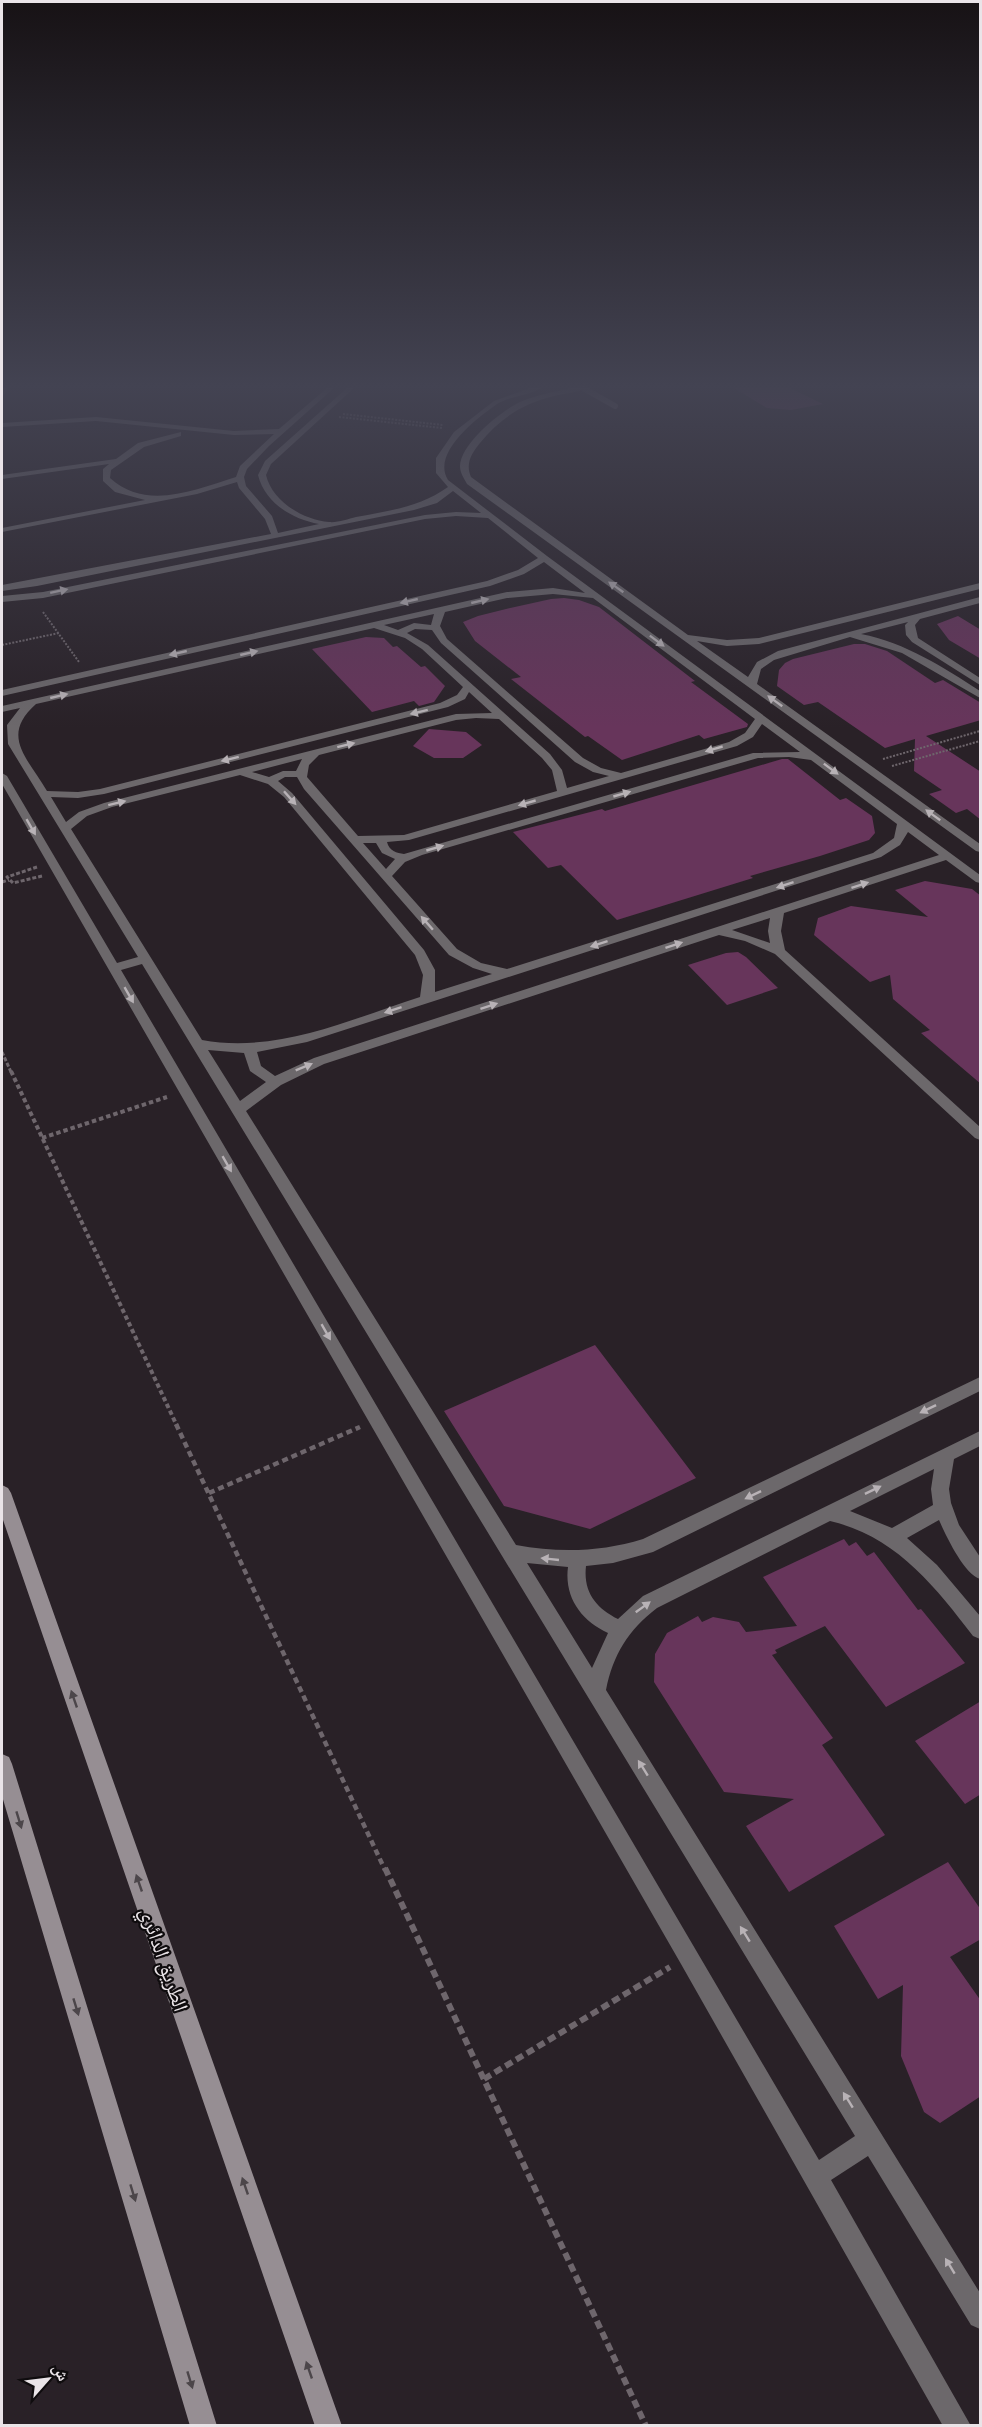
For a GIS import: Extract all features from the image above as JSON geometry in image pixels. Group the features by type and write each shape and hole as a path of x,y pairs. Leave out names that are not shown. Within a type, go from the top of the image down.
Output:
{"main road":[{"name":"الطريق الدائري","path":"4,1503 329,2426"},
{"path":"2,1764 204,2426"}],"street":[{"path":"104,510 112,501"},
{"path":"2,530 148,501"},
{"path":"253,501 271,523 275,536"},
{"path":"280,501 301,518 333,524"},
{"path":"2,588 275,536 414,508 433,501"},
{"path":"434,501 451,514"},
{"path":"469,501 981,880"},
{"path":"496,501 981,849"},
{"path":"2,599 32,596 425,517 451,514 488,516"},
{"path":"291,520 301,518"},
{"path":"271,523 281,521"},
{"path":"168,557 177,567"},
{"path":"2,693 478,585 514,574 544,558"},
{"path":"514,574 536,584 596,596"},
{"path":"536,584 507,595 33,702 5,717 14,744 44,794 981,2316"},
{"path":"684,636 716,642 738,643 768,639 981,586"},
{"path":"752,684 753,674 764,661 789,651 981,600"},
{"path":"442,610 436,618 435,628 444,641 574,767"},
{"path":"629,621 654,614"},
{"path":"917,617 910,625 911,635 915,640 978,679"},
{"path":"375,625 399,633 425,646 555,766 561,778 563,792"},
{"path":"399,633 414,626 435,628"},
{"path":"845,635 869,638 902,648 981,695"},
{"path":"738,643 764,661"},
{"path":"83,675 87,690"},
{"path":"44,794 81,795 444,705 461,697 469,686"},
{"path":"444,705 455,711 456,717"},
{"path":"65,828 92,810 239,771 456,717 476,714 501,716"},
{"path":"354,840 405,838 739,741 755,730 761,718"},
{"path":"739,741 754,746 757,755"},
{"path":"318,752 301,766 300,774 308,787 385,876 453,952 482,968 510,973"},
{"path":"385,876 394,865 405,858 757,755 789,754 815,757"},
{"path":"555,766 597,770 620,776"},
{"path":"239,771 270,781 288,795 426,961 431,980 426,999"},
{"path":"270,781 283,774 300,774"},
{"path":"2,776 689,1956 958,2426"},
{"path":"870,799 899,790"},
{"path":"81,795 78,804 92,810"},
{"path":"199,1044 215,1048 250,1049 285,1044 877,855 895,844 904,830 903,823"},
{"path":"381,840 382,848 386,852 405,858"},
{"path":"877,855 897,862 898,872"},
{"path":"238,1111 274,1082 319,1061 948,856"},
{"path":"779,911 775,919 774,930 779,951"},
{"path":"717,931 749,938 779,951 981,1135"},
{"path":"426,961 440,962 451,956 453,952"},
{"path":"113,968 146,959"},
{"path":"250,1049 255,1068 274,1082"},
{"path":"510,1552 555,1560 578,1560 623,1554 647,1546 981,1384"},
{"path":"596,1692 600,1669 608,1648 634,1613 672,1589 981,1438"},
{"path":"946,1455 940,1471 939,1490 942,1509 956,1537 981,1571"},
{"path":"891,1538 942,1509"},
{"path":"828,1512 870,1526 891,1538 928,1568 981,1630"},
{"path":"578,1560 577,1587 582,1601 604,1623 620,1629"},
{"path":"816,2176 872,2139"}],"path":[{"path":"32,596 59,633 83,675"},
{"path":"2,645 59,633"},
{"path":"864,765 981,731"},
{"path":"873,771 981,741"},
{"path":"9,880 8,875 54,867"},
{"path":"2,882 9,880 15,883 54,867"},
{"path":"2,1052 646,2426"},
{"path":"42,1138 185,1091"},
{"path":"209,1493 377,1420"},
{"path":"484,2079 689,1956"}],"building":[{"path":"564,598 599,607 695,681 691,682 748,724 747,727 704,739 699,735 622,760 588,736 585,737 511,679 521,677 475,641 463,622 506,609"},
{"path":"958,616 981,630 981,659 949,640 937,624"},
{"path":"366,637 384,638 421,667 425,666 445,686 434,702 419,706 414,701 372,712 312,649"},
{"path":"854,644 865,644 887,651 935,683 943,680 981,703 981,720 926,736 981,772 981,820 967,809 956,813 929,794 942,790 914,771 915,739 885,748 818,702 804,705 777,686 779,670 785,663"},
{"path":"429,729 466,732 482,745 463,758 434,758 413,746"},
{"path":"788,759 840,800 846,798 872,816 875,833 869,840 617,920 561,865 548,868 513,832 602,809 605,811"},
{"path":"925,881 972,889 981,896 981,1084 921,1033 930,1030 893,999 890,975 870,982 814,935 818,918 851,906 928,917 895,890"},
{"path":"738,952 778,988 727,1005 688,965 726,953"},
{"path":"595,1345 696,1478 590,1529 504,1506 444,1411"},
{"path":"844,1539 849,1546 856,1542 867,1556 874,1552 918,1610 921,1609 965,1663 886,1707 825,1626 775,1650 777,1653 772,1655 833,1738 822,1745 885,1835 789,1892 746,1826 794,1799 724,1792 654,1682 655,1654 667,1633 698,1616 702,1622 713,1617 739,1622 746,1632 797,1626 763,1577"},
{"path":"981,1701 981,1794 965,1804 915,1741"},
{"path":"948,1862 981,1910 981,1939 950,1957 981,2001 981,2096 940,2123 924,2112 901,2056 903,1985 878,1999 834,1926"}]}
